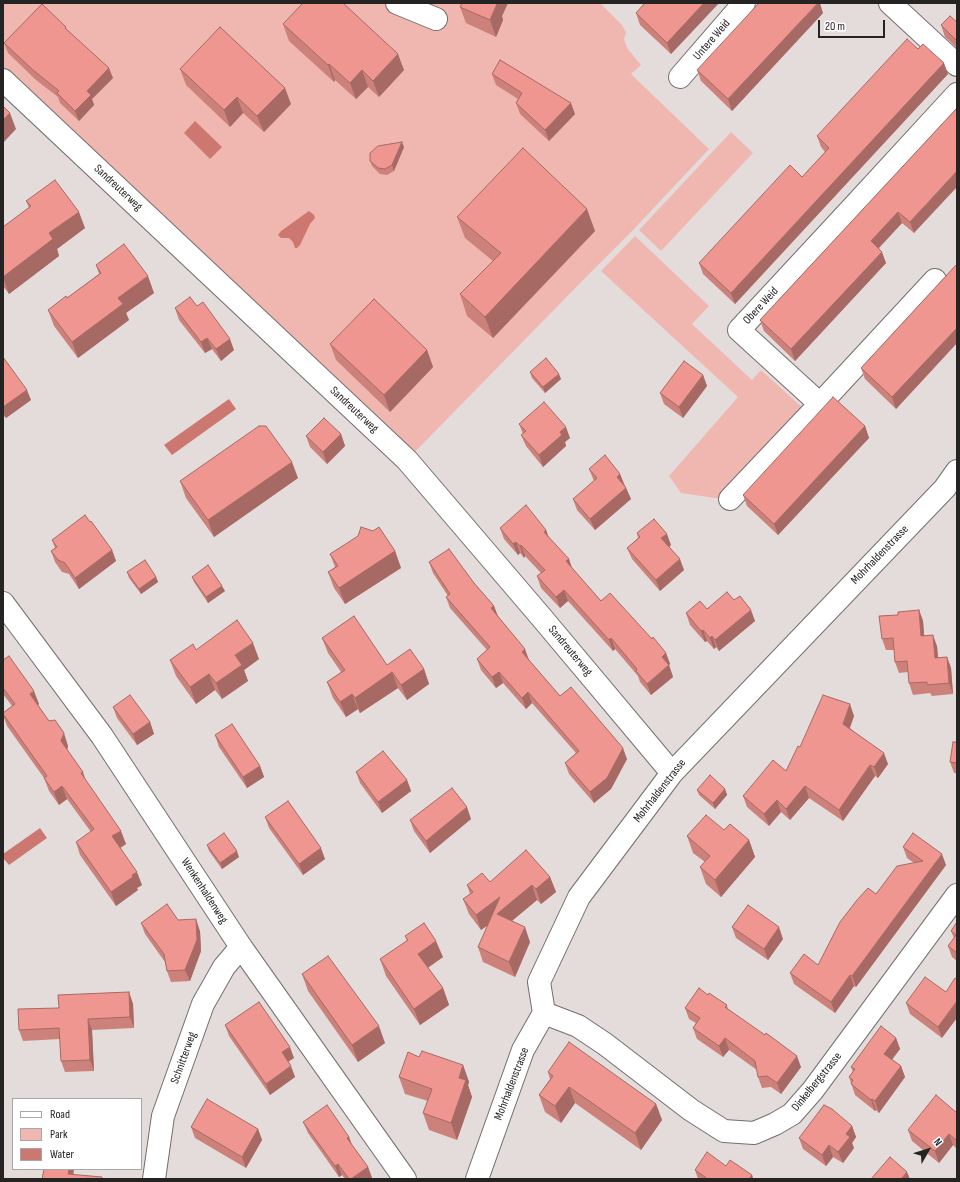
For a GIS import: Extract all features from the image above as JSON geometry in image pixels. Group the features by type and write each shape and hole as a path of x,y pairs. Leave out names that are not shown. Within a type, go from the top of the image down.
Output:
{"street":[{"path":"398,3 436,19"},
{"name":"Untere Weid","path":"680,77 744,3"},
{"path":"890,3 957,66"},
{"name":"Sandreuterweg","path":"3,80 407,460 672,773"},
{"name":"Obere Weid","path":"820,404 738,330 855,206 957,94"},
{"path":"730,499 935,280"},
{"name":"Mohrhaldenstrasse","path":"477,1179 523,1050 544,1013 539,982 579,897 672,773 945,488 957,471"},
{"name":"Wenkenhaldenweg","path":"3,603 102,736 241,947 405,1179"},
{"name":"Dinkelbergstrasse","path":"544,1013 578,1026 605,1044 691,1110 724,1131 754,1133 775,1124 792,1114 813,1090 957,895"},
{"name":"Schnitterweg","path":"154,1179 163,1116 203,1004 224,967 241,947"}],"green space":[{"path":"3,3 603,3 602,5 621,24 626,32 624,39 627,48 641,65 631,74 709,149 634,229 407,460 3,80"},
{"path":"731,132 753,153 661,251 639,230"},
{"path":"635,236 709,306 692,324 752,380 761,370 805,410 722,499 681,493 669,476 738,397 601,271"}],"water":[{"path":"195,121 222,147 210,159 184,133"},
{"path":"309,211 315,218 310,224 300,245 295,248 293,242 289,238 281,238 278,235 281,231"},
{"path":"229,399 236,409 172,455 164,445"},
{"path":"40,828 47,838 9,865 3,858 3,854"}],"building":[{"path":"303,3 343,3 398,54 373,81 362,70 350,83 283,24"},
{"path":"462,3 497,4 490,20 460,7"},
{"path":"645,3 704,3 667,43 636,13"},
{"path":"759,3 818,3 728,99 697,70"},
{"path":"42,4 66,27 65,28 109,68 87,91 91,95 75,111 57,93 59,91 33,70 4,43"},
{"path":"950,16 957,22 957,41 941,25"},
{"path":"220,27 285,88 257,116 237,97 224,110 180,69"},
{"path":"907,39 918,49 923,44 944,63 731,293 699,263 790,165 802,177 829,148 817,136"},
{"path":"500,60 571,103 545,130 516,103 522,93 492,74"},
{"path":"3,106 10,113 3,120"},
{"path":"957,108 957,171 910,222 898,212 871,241 882,252 791,349 760,320"},
{"path":"402,142 392,165 385,169 378,168 370,161 370,153 378,146"},
{"path":"523,148 587,209 485,317 460,294 501,253 457,217"},
{"path":"55,180 79,212 49,233 53,239 3,277 3,227 31,206 26,201"},
{"path":"124,244 148,276 118,298 123,304 72,342 48,310 101,273 96,265"},
{"path":"957,264 957,328 892,397 861,368"},
{"path":"190,297 197,306 203,302 230,339 216,349 207,338 201,342 175,308"},
{"path":"374,299 427,350 384,395 330,344"},
{"path":"3,357 27,390 3,407"},
{"path":"546,358 559,374 543,387 530,372"},
{"path":"684,361 703,375 679,407 660,393"},
{"path":"833,397 865,426 774,524 743,495"},
{"path":"544,402 566,427 560,432 562,435 539,455 521,435 526,431 519,424"},
{"path":"324,418 341,434 323,452 306,436"},
{"path":"259,426 266,426 292,462 208,520 180,481"},
{"path":"605,455 620,474 617,477 626,488 590,519 573,499 597,478 589,469"},
{"path":"526,505 546,530 544,532 569,559 566,561 601,601 610,593 652,639 653,637 666,653 662,657 669,665 647,684 636,671 637,669 611,638 609,640 564,590 556,597 537,576 545,570 521,545 520,546 516,542 513,544 500,528"},
{"path":"85,515 112,550 75,578 65,563 58,560 51,551 57,547 52,540"},
{"path":"654,519 667,534 661,538 680,559 656,580 627,548 640,537 637,533"},
{"path":"361,527 373,531 379,527 395,551 339,588 328,572 338,566 330,554 358,536"},
{"path":"449,549 474,583 494,606 491,608 525,649 522,652 560,696 571,687 623,748 607,778 590,792 565,763 579,751 528,692 522,698 499,672 492,677 477,659 490,647 446,597 450,594 429,562"},
{"path":"145,560 156,577 139,589 127,572"},
{"path":"208,565 222,586 206,597 192,577"},
{"path":"727,592 734,600 740,596 751,610 715,640 712,636 710,638 703,630 701,631 686,613 700,601 707,609"},
{"path":"919,610 921,636 933,635 935,658 947,657 949,683 927,685 927,682 909,683 907,661 895,662 893,638 882,639 879,616 898,615 898,612"},
{"path":"354,616 387,665 410,649 424,669 401,685 392,672 355,698 352,694 340,702 327,682 345,670 322,638"},
{"path":"237,620 253,643 235,655 242,665 216,683 209,674 190,687 170,660 193,644 196,650"},
{"path":"9,656 34,691 30,694 49,721 55,720 64,733 61,741 121,831 112,836 137,872 132,875 133,877 111,892 76,842 94,829 62,786 54,792 44,778 47,776 3,714 15,704 3,688 3,660"},
{"path":"130,695 150,722 133,734 113,707"},
{"path":"823,695 850,704 843,724 884,753 874,767 870,765 839,810 805,786 786,809 777,800 764,814 743,796 773,760 786,771 798,746 800,747"},
{"path":"232,724 260,766 243,777 215,735"},
{"path":"953,742 957,742 957,763 950,762"},
{"path":"383,751 407,780 378,802 356,772"},
{"path":"710,775 725,789 713,803 697,790"},
{"path":"452,788 467,807 426,841 410,820"},
{"path":"288,801 321,848 299,864 265,817"},
{"path":"706,815 724,830 730,824 749,840 715,880 700,867 710,856 687,836"},
{"path":"224,833 237,851 220,863 207,845"},
{"path":"913,833 942,854 831,1002 790,973 804,954 818,965 840,922 868,888 876,894 897,866 923,861 903,847"},
{"path":"526,850 550,877 536,889 532,885 497,914 525,927 509,962 478,947 500,897 476,915 463,899 473,892 467,885 482,873 490,882"},
{"path":"167,904 178,920 196,919 197,940 185,970 167,971 164,954 141,923"},
{"path":"748,905 779,927 764,949 732,927"},
{"path":"957,922 957,953 948,946 956,935 951,931"},
{"path":"424,923 436,941 418,954 443,988 414,1009 380,959 408,940 405,936"},
{"path":"328,956 379,1026 352,1045 302,974"},
{"path":"925,977 946,992 955,978 957,979 957,1001 938,1027 906,1003"},
{"path":"699,988 708,995 709,993 727,1005 725,1007 765,1035 766,1033 797,1056 777,1083 767,1076 758,1077 755,1061 725,1038 719,1046 693,1028 700,1018 685,1008"},
{"path":"129,992 130,1017 88,1019 90,1060 61,1061 59,1028 19,1030 18,1009 59,1008 58,995"},
{"path":"259,1002 290,1047 282,1052 291,1066 266,1084 225,1025"},
{"path":"881,1026 896,1038 884,1054 901,1066 875,1101 872,1099 871,1100 851,1084 853,1080 849,1077 855,1069 851,1067"},
{"path":"569,1042 656,1104 635,1133 569,1087 555,1106 539,1095 553,1076 548,1072"},
{"path":"422,1051 463,1065 459,1078 466,1080 451,1123 423,1113 432,1089 399,1077 408,1052 419,1057"},
{"path":"936,1095 957,1113 957,1141 949,1134 935,1151 908,1130"},
{"path":"207,1099 258,1129 242,1157 191,1127"},
{"path":"327,1105 349,1137 347,1138 368,1167 351,1179 349,1179 338,1164 335,1166 303,1122"},
{"path":"824,1105 832,1109 852,1126 846,1134 850,1137 838,1152 829,1145 822,1155 799,1138"},
{"path":"707,1152 726,1166 730,1160 752,1175 749,1179 708,1179 695,1170"},
{"path":"890,1157 907,1172 901,1179 871,1179"},
{"path":"44,1170 69,1170 68,1174 102,1177 102,1179 42,1179"}]}
